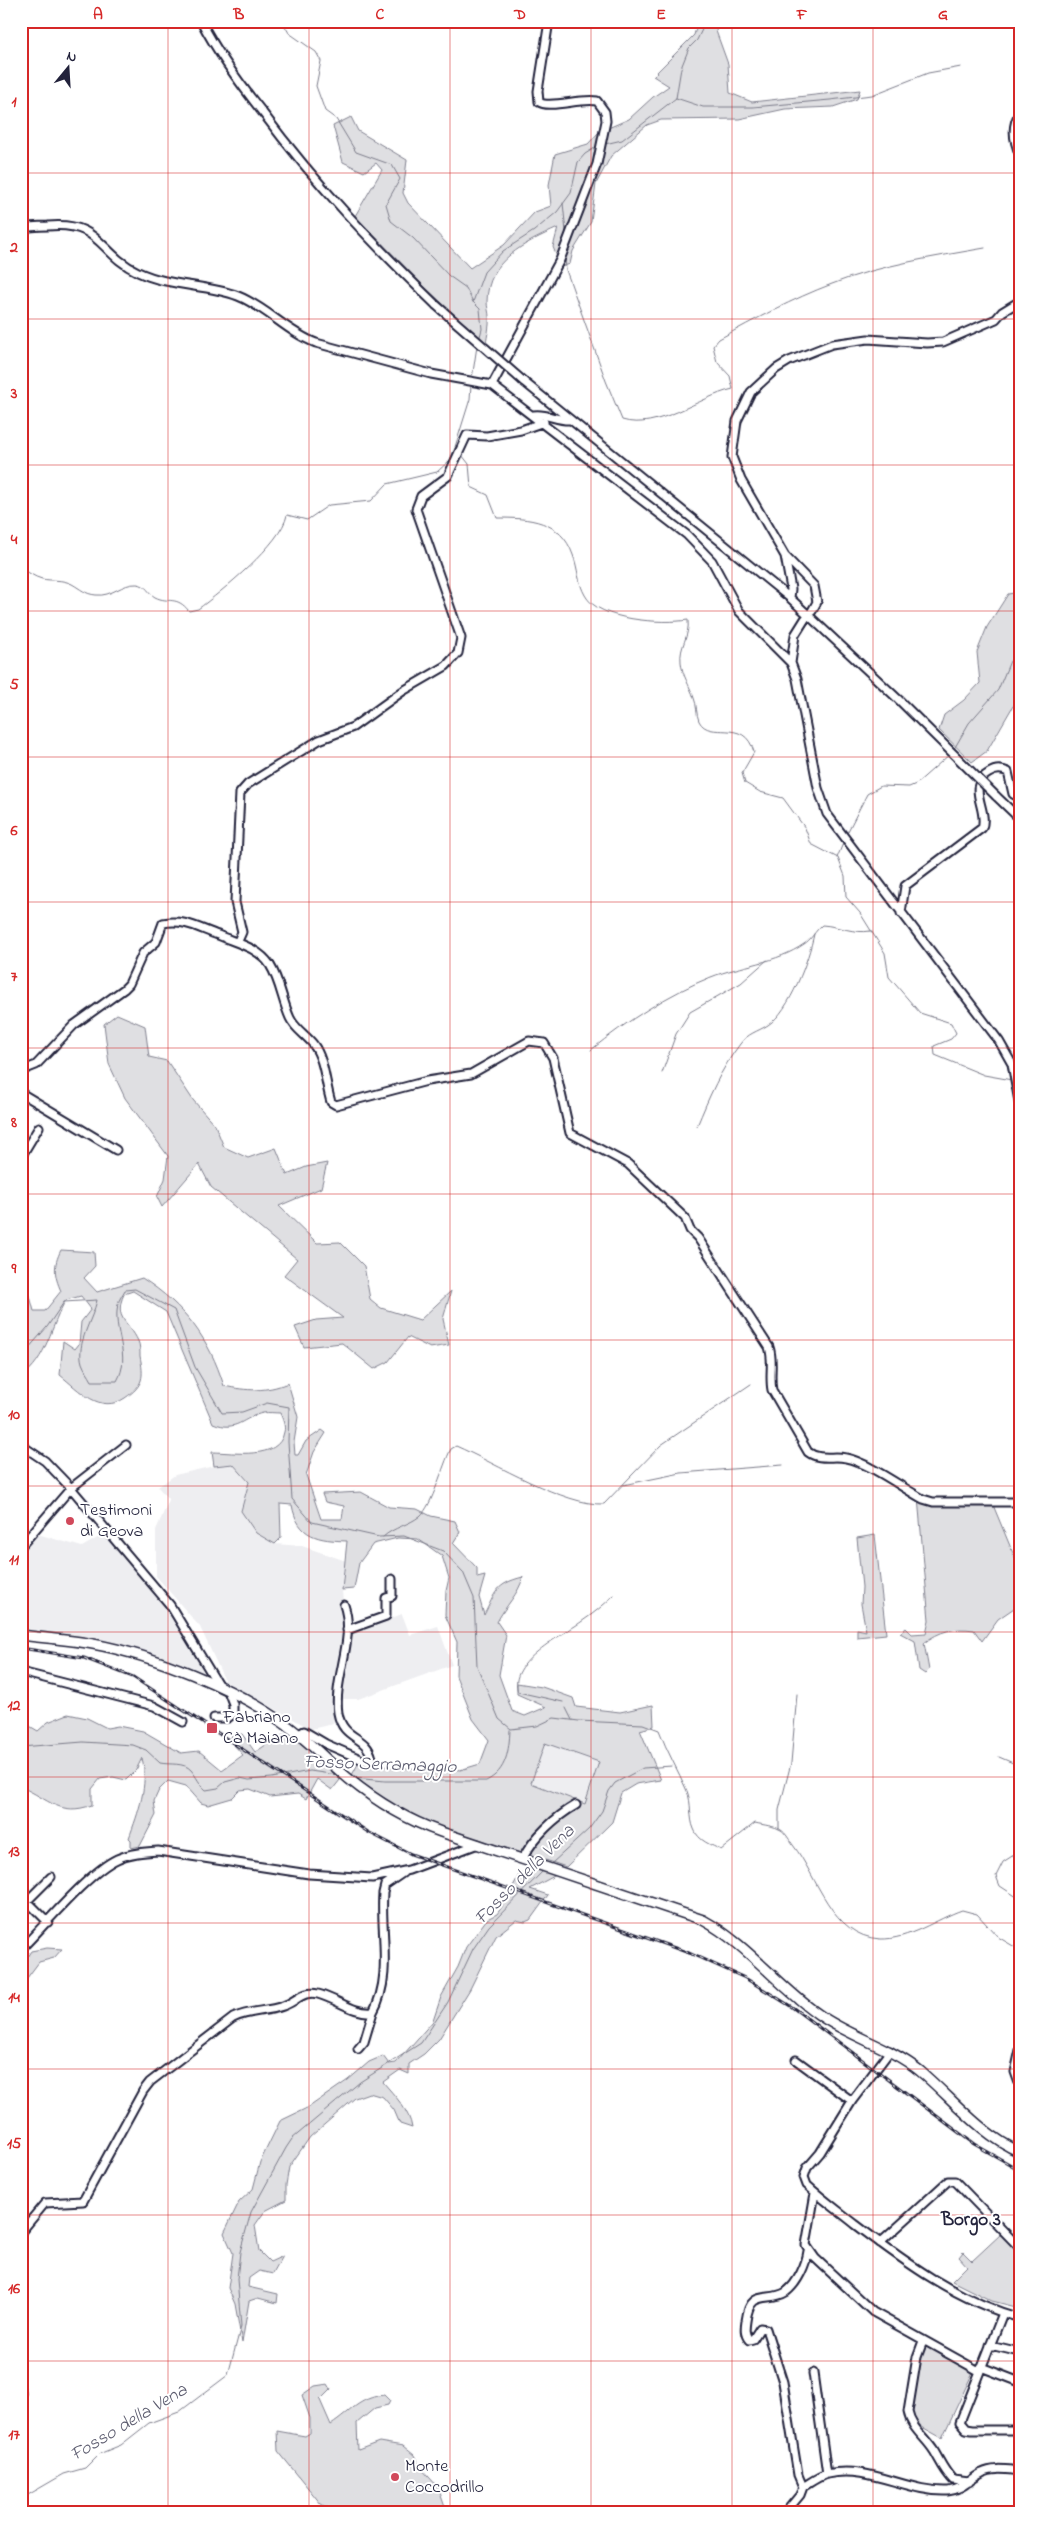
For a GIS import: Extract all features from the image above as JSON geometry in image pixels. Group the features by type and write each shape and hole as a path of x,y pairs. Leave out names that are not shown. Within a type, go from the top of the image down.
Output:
{"main road":[{"path":"21,1635 93,1644 120,1650 224,1688 261,1707 299,1734 369,1795 416,1821 467,1841 550,1867 688,1915 721,1930 816,2013 890,2051 922,2073 982,2128 1020,2152"}],"street":[{"path":"201,21 227,65 299,161 371,242 436,305 523,381 790,598 899,700 1020,819"},
{"path":"492,385 560,260 602,145 605,112 597,101 580,100 549,105 539,102 538,91 549,21"},
{"path":"1020,112 1015,119 1013,133 1020,155"},
{"path":"21,229 66,224 76,226 86,230 128,267 138,272 187,287 238,296 302,338 430,374 480,381 492,385 544,422 687,535 712,561 739,611 791,663 797,679 820,795 827,814 900,913 999,1041 1012,1064 1020,1107"},
{"path":"812,611 817,602 814,586 785,556 741,480 732,457 737,421 751,392 776,368 790,360 832,344 868,339 943,342 996,319 1002,312 1020,301"},
{"path":"534,415 542,414 570,420"},
{"path":"238,941 242,932 235,902 240,794 244,788 319,740 353,727 391,699 446,666 458,653 461,638 416,509 422,496 448,476 470,434 487,436 521,430 544,422"},
{"path":"785,556 792,589 790,598"},
{"path":"791,663 795,635 805,619"},
{"path":"900,913 905,886 982,828 984,816 977,795 979,782 984,776 995,771 1008,772 1013,794 1020,798"},
{"path":"21,1071 36,1065 74,1025 129,984 143,953 156,942 163,923 185,922 238,941 269,964 278,979 290,1020 313,1043 327,1079 331,1102 336,1105 427,1080 471,1074 529,1041 544,1043 553,1058 570,1133 628,1164 686,1218 690,1230 698,1238 769,1347 772,1358 770,1380 772,1390 808,1452 814,1457 849,1458 923,1499 933,1502 1020,1502"},
{"path":"21,1093 116,1150"},
{"path":"21,1157 39,1126"},
{"path":"21,1445 44,1461 71,1488 170,1605 234,1704 233,1714 228,1718 214,1718"},
{"path":"21,1546 71,1488 126,1445"},
{"path":"347,1630 386,1616 386,1598 392,1596 392,1579"},
{"path":"299,1734 304,1731 326,1744 365,1761 371,1761 371,1753 366,1745 344,1730 340,1724 337,1698 347,1630 344,1605"},
{"path":"21,1672 154,1706 183,1722"},
{"path":"523,1858 529,1846 576,1804"},
{"path":"452,1854 456,1846 454,1836"},
{"path":"452,1854 467,1841"},
{"path":"21,1949 97,1872 115,1860 139,1852 158,1851 344,1877 372,1878 404,1872 478,1844"},
{"path":"358,2049 364,2042 373,2012 378,2003 384,1976 383,1893 385,1884 404,1872"},
{"path":"48,1922 27,1901 51,1877"},
{"path":"21,2232 45,2203 82,2201 147,2087 233,2018 246,2012 283,2006 302,1995 311,1993 334,2000 357,2011 373,2012"},
{"path":"1020,2050 1015,2072 1020,2086"},
{"path":"890,2051 852,2101 820,2153 805,2172 807,2185 880,2243 954,2292 1003,2313 1020,2318"},
{"path":"796,2060 852,2101"},
{"path":"880,2243 948,2181 955,2181 1020,2248"},
{"path":"803,2487 798,2475 782,2382 768,2332 760,2328 751,2340 745,2334 746,2316 751,2305 767,2296 785,2292 806,2264 808,2250 806,2245 815,2193"},
{"path":"808,2250 873,2312 922,2341 980,2369 1020,2382"},
{"path":"1003,2313 961,2417 962,2426 972,2430 1020,2430"},
{"path":"922,2341 917,2357 908,2412 910,2421 934,2450 945,2472 953,2480 969,2482"},
{"path":"990,2345 1020,2352"},
{"path":"813,2373 828,2474"},
{"path":"21,2392 21,2398"},
{"path":"785,2513 800,2495 803,2487 828,2474 859,2473 936,2491 959,2489 984,2472 1000,2469 1020,2471"}],"shaded area":[{"path":"698,21 720,21 716,31 728,64 730,93 752,102 860,90 857,99 833,107 785,109 739,119 661,120 647,125 611,156 596,184 591,222 573,251 570,264 561,267 553,247 558,228 521,247 501,264 493,275 489,287 487,302 489,324 486,344 426,288 355,216 382,170 376,163 364,172 343,162 333,126 351,117 358,131 407,160 403,193 408,203 470,268 504,245 535,212 551,206 549,185 555,154 588,144 599,132 629,119 653,97 669,86 653,76 694,35"},
{"path":"1020,592 1020,699 1013,706 987,751 972,762 939,730 944,715 964,700 980,683 977,652 987,627 1008,594"},
{"path":"117,1014 145,1026 149,1057 167,1061 193,1100 215,1125 224,1147 248,1158 276,1148 287,1175 306,1167 327,1163 321,1188 279,1206 317,1243 340,1242 364,1266 370,1299 381,1308 420,1320 451,1291 443,1319 449,1345 430,1348 408,1337 388,1362 374,1369 342,1343 304,1347 295,1327 316,1320 343,1318 284,1275 297,1259 211,1187 199,1164 162,1207 157,1197 165,1179 168,1156 125,1098 109,1064 104,1024"},
{"path":"61,1250 94,1252 95,1266 84,1278 97,1292 142,1278 171,1300 194,1324 203,1338 224,1386 256,1390 288,1383 298,1417 294,1442 295,1455 298,1455 306,1441 322,1430 326,1433 314,1452 306,1475 321,1519 342,1519 344,1506 325,1502 322,1494 361,1492 389,1507 417,1509 431,1516 455,1521 460,1532 453,1543 477,1568 477,1578 485,1576 479,1597 484,1615 494,1595 502,1586 523,1577 518,1589 497,1622 506,1635 499,1675 512,1711 525,1716 546,1707 517,1694 517,1683 542,1687 573,1698 576,1707 620,1712 653,1705 654,1726 640,1730 661,1780 636,1784 621,1793 612,1822 566,1867 436,1826 398,1807 352,1775 358,1764 421,1769 439,1767 460,1770 480,1764 489,1740 473,1719 456,1676 457,1642 445,1615 446,1591 449,1578 442,1556 418,1539 398,1538 373,1544 359,1563 354,1589 342,1590 347,1541 327,1540 311,1535 299,1524 292,1505 280,1504 281,1538 275,1544 256,1533 241,1511 249,1482 233,1464 214,1466 212,1452 254,1453 274,1447 280,1441 284,1430 284,1422 280,1413 263,1413 228,1426 213,1423 166,1312 133,1291 124,1294 120,1309 121,1315 140,1346 142,1375 139,1385 125,1398 116,1403 98,1402 82,1393 60,1375 63,1341 75,1349 79,1344 81,1322 91,1309 81,1296 66,1300 43,1351 30,1370 21,1377 21,1276 25,1278 34,1311 45,1311 61,1291 55,1270","holes":["545,1743 599,1762 585,1804 531,1783"]},
{"path":"233,1464 249,1483 241,1510 275,1544 302,1546 346,1561 342,1590 345,1630 333,1724 311,1729 225,1681 200,1627 156,1576 156,1530 169,1500 158,1487 175,1475 214,1466"},
{"path":"918,1498 937,1506 993,1505 1020,1570 1020,1604 998,1619 982,1641 974,1630 960,1629 935,1635 924,1643 929,1670 925,1674 919,1670 915,1641 900,1633 906,1628 912,1634 926,1633 929,1620"},
{"path":"21,1523 34,1533 82,1547 106,1533 170,1611 195,1652 205,1676 121,1646 93,1639 21,1630"},
{"path":"875,1535 886,1634 857,1637 857,1629 866,1631 861,1604 862,1587 857,1538"},
{"path":"402,1614 410,1635 438,1626 452,1665 358,1699 341,1699 346,1642 353,1633"},
{"path":"68,1714 87,1718 107,1728 118,1726 143,1731 181,1753 199,1751 222,1770 243,1755 234,1745 231,1735 242,1734 255,1752 275,1739 289,1734 318,1757 340,1780 332,1790 317,1779 306,1799 298,1794 270,1797 250,1789 240,1790 232,1798 208,1805 201,1803 186,1786 168,1781 159,1790 154,1801 156,1815 140,1846 131,1848 131,1840 129,1838 142,1799 144,1768 142,1758 136,1770 126,1780 113,1777 100,1779 92,1789 92,1805 81,1808 63,1808 21,1787 21,1721 38,1731 48,1722"},
{"path":"545,1743 599,1762 585,1804 531,1783"},
{"path":"534,1866 558,1874 530,1889 548,1895 530,1920 525,1922 516,1920 496,1936 470,1989 439,2039 424,2054 409,2064 409,2074 400,2070 383,2082 405,2109 412,2128 400,2124 394,2110 383,2097 369,2093 355,2098 310,2137 289,2167 286,2200 265,2211 255,2225 259,2251 270,2262 283,2256 273,2274 259,2271 249,2278 248,2287 278,2294 277,2303 258,2298 249,2301 242,2343 235,2304 228,2288 233,2253 224,2233 239,2202 253,2189 260,2162 280,2121 309,2107 348,2080 369,2062 383,2056 389,2064 396,2063 433,2021 441,1997 458,1967 466,1947 487,1919 497,1914 519,1875"},
{"path":"47,1948 62,1949 54,1958 39,1962 24,1982 21,1991 21,1966 31,1951"},
{"path":"1001,2234 1020,2255 1020,2308 992,2301 952,2281 967,2266 959,2257 963,2252 972,2261"},
{"path":"924,2344 973,2372 942,2438 922,2427 910,2414 918,2361"},
{"path":"328,2384 331,2389 320,2400 331,2425 355,2406 368,2399 384,2395 390,2401 388,2405 375,2408 357,2423 358,2450 379,2442 403,2446 414,2455 420,2467 438,2487 447,2513 337,2513 321,2504 278,2451 277,2431 305,2436 310,2433 310,2418 302,2395 315,2386"}],"waterway":[{"path":"282,21 289,33 316,52 321,61 316,86 325,111 336,119 356,152 392,165 400,179 386,204 391,221 413,238 449,276 466,288 473,302 480,309 482,329 479,340"},
{"path":"605,144 622,140 676,98 681,68 689,48 697,40 706,21"},
{"path":"676,98 703,107 753,107 830,100 872,95 928,73 961,67"},
{"path":"473,302 484,272 503,251 534,231 557,212 571,193 578,162 585,154 598,146"},
{"path":"563,203 566,232"},
{"path":"565,256 566,270 622,420 635,422 664,417 733,389 730,376 717,362 713,346 719,339 774,310 850,277 907,262 985,248"},
{"path":"472,379 477,346"},
{"path":"457,450 455,447 470,399 471,385"},
{"path":"21,568 39,578 68,582 96,595 107,594 132,584 137,584 145,587 155,597 176,601 189,611 198,609 263,553 283,526 287,515 307,520 329,505 371,501 387,484 437,472 450,460 455,448"},
{"path":"462,455 469,464 471,487 488,495 497,518 532,520 542,523 561,534 568,543 579,580 585,595 592,604 603,610 632,619 648,621 688,620 681,662 684,676 695,701 699,721 704,727 711,730 735,732 743,735 749,741 754,752 742,773 745,783 760,792 783,798 805,828 811,844 838,858 845,876 846,897 860,913 885,953 889,977 920,1013 951,1023 956,1033 951,1039 934,1046 935,1055 984,1075 1012,1080"},
{"path":"954,749 969,723 998,690 1010,661 1020,652"},
{"path":"846,835 867,794 881,786 909,787 916,784 950,754"},
{"path":"837,858 844,841"},
{"path":"591,1050 633,1019 664,1000 711,977 771,960 793,950 806,942 822,925 852,931 871,931"},
{"path":"697,1126 721,1073 740,1044 749,1035 768,1025 776,1018 791,997 808,957 814,934"},
{"path":"662,1073 676,1034 690,1012 741,983 767,960"},
{"path":"21,1357 47,1327 64,1302 97,1300 81,1347 82,1363 92,1381 117,1381 123,1362 117,1314 119,1302 125,1290 135,1289 174,1310 195,1367 222,1413 242,1412 267,1403 289,1407 288,1442 292,1499 312,1522 379,1537 404,1536 443,1551 463,1572 474,1598 477,1666 499,1719 511,1729 537,1726 554,1718 643,1724 659,1730 687,1791 694,1829 699,1837 706,1842 721,1850 755,1823 781,1830 802,1858 828,1903 838,1916 849,1928 863,1935 880,1939 901,1936 912,1933 962,1910 977,1914 998,1937 1020,1950"},
{"path":"383,1537 416,1519 425,1511 451,1449 456,1446 550,1491 588,1503 604,1504 661,1445 751,1384"},
{"path":"623,1485 681,1473 783,1465"},
{"path":"563,1702 518,1692 517,1681 521,1670 528,1660 550,1642 590,1616 614,1595"},
{"path":"779,1829 779,1810 791,1763 797,1694"},
{"path":"566,1708 572,1720"},
{"name":"Fosso Serramaggio","path":"354,1778 385,1781 486,1781 493,1777 503,1766 508,1752 510,1730"},
{"name":"Fosso Serramaggio","path":"21,1747 83,1742 133,1745 146,1750 160,1763 188,1767 206,1790 218,1788 225,1782 240,1778 249,1780 272,1778 310,1771 337,1775"},
{"path":"999,1757 1020,1766"},
{"name":"Fosso della Vena","path":"551,1864 589,1829 602,1811 609,1791 615,1783 643,1768 672,1766"},
{"path":"1020,1851 1003,1862 996,1876 1000,1886 1020,1899"},
{"name":"Fosso della Vena","path":"21,2499 64,2474 85,2468 99,2454 121,2445 149,2423 179,2412 228,2375 241,2326 237,2279 240,2252 251,2212 286,2148 292,2139 360,2082 421,2043 448,2002 473,1949 489,1926 544,1870"}],"railway":[{"path":"21,1648 84,1658 133,1677 368,1832 411,1854 689,1953 745,1978 792,2007 974,2144 1020,2170"}],"place":[{"name":"Testimoni di Geova","path":"70,1521"},
{"name":"Fabriano Cà Maiano","path":"212,1728"},
{"name":"Monte Coccodrillo","path":"395,2477"}],"district":[{"name":"Borgo 3","path":"971,2220"}]}
